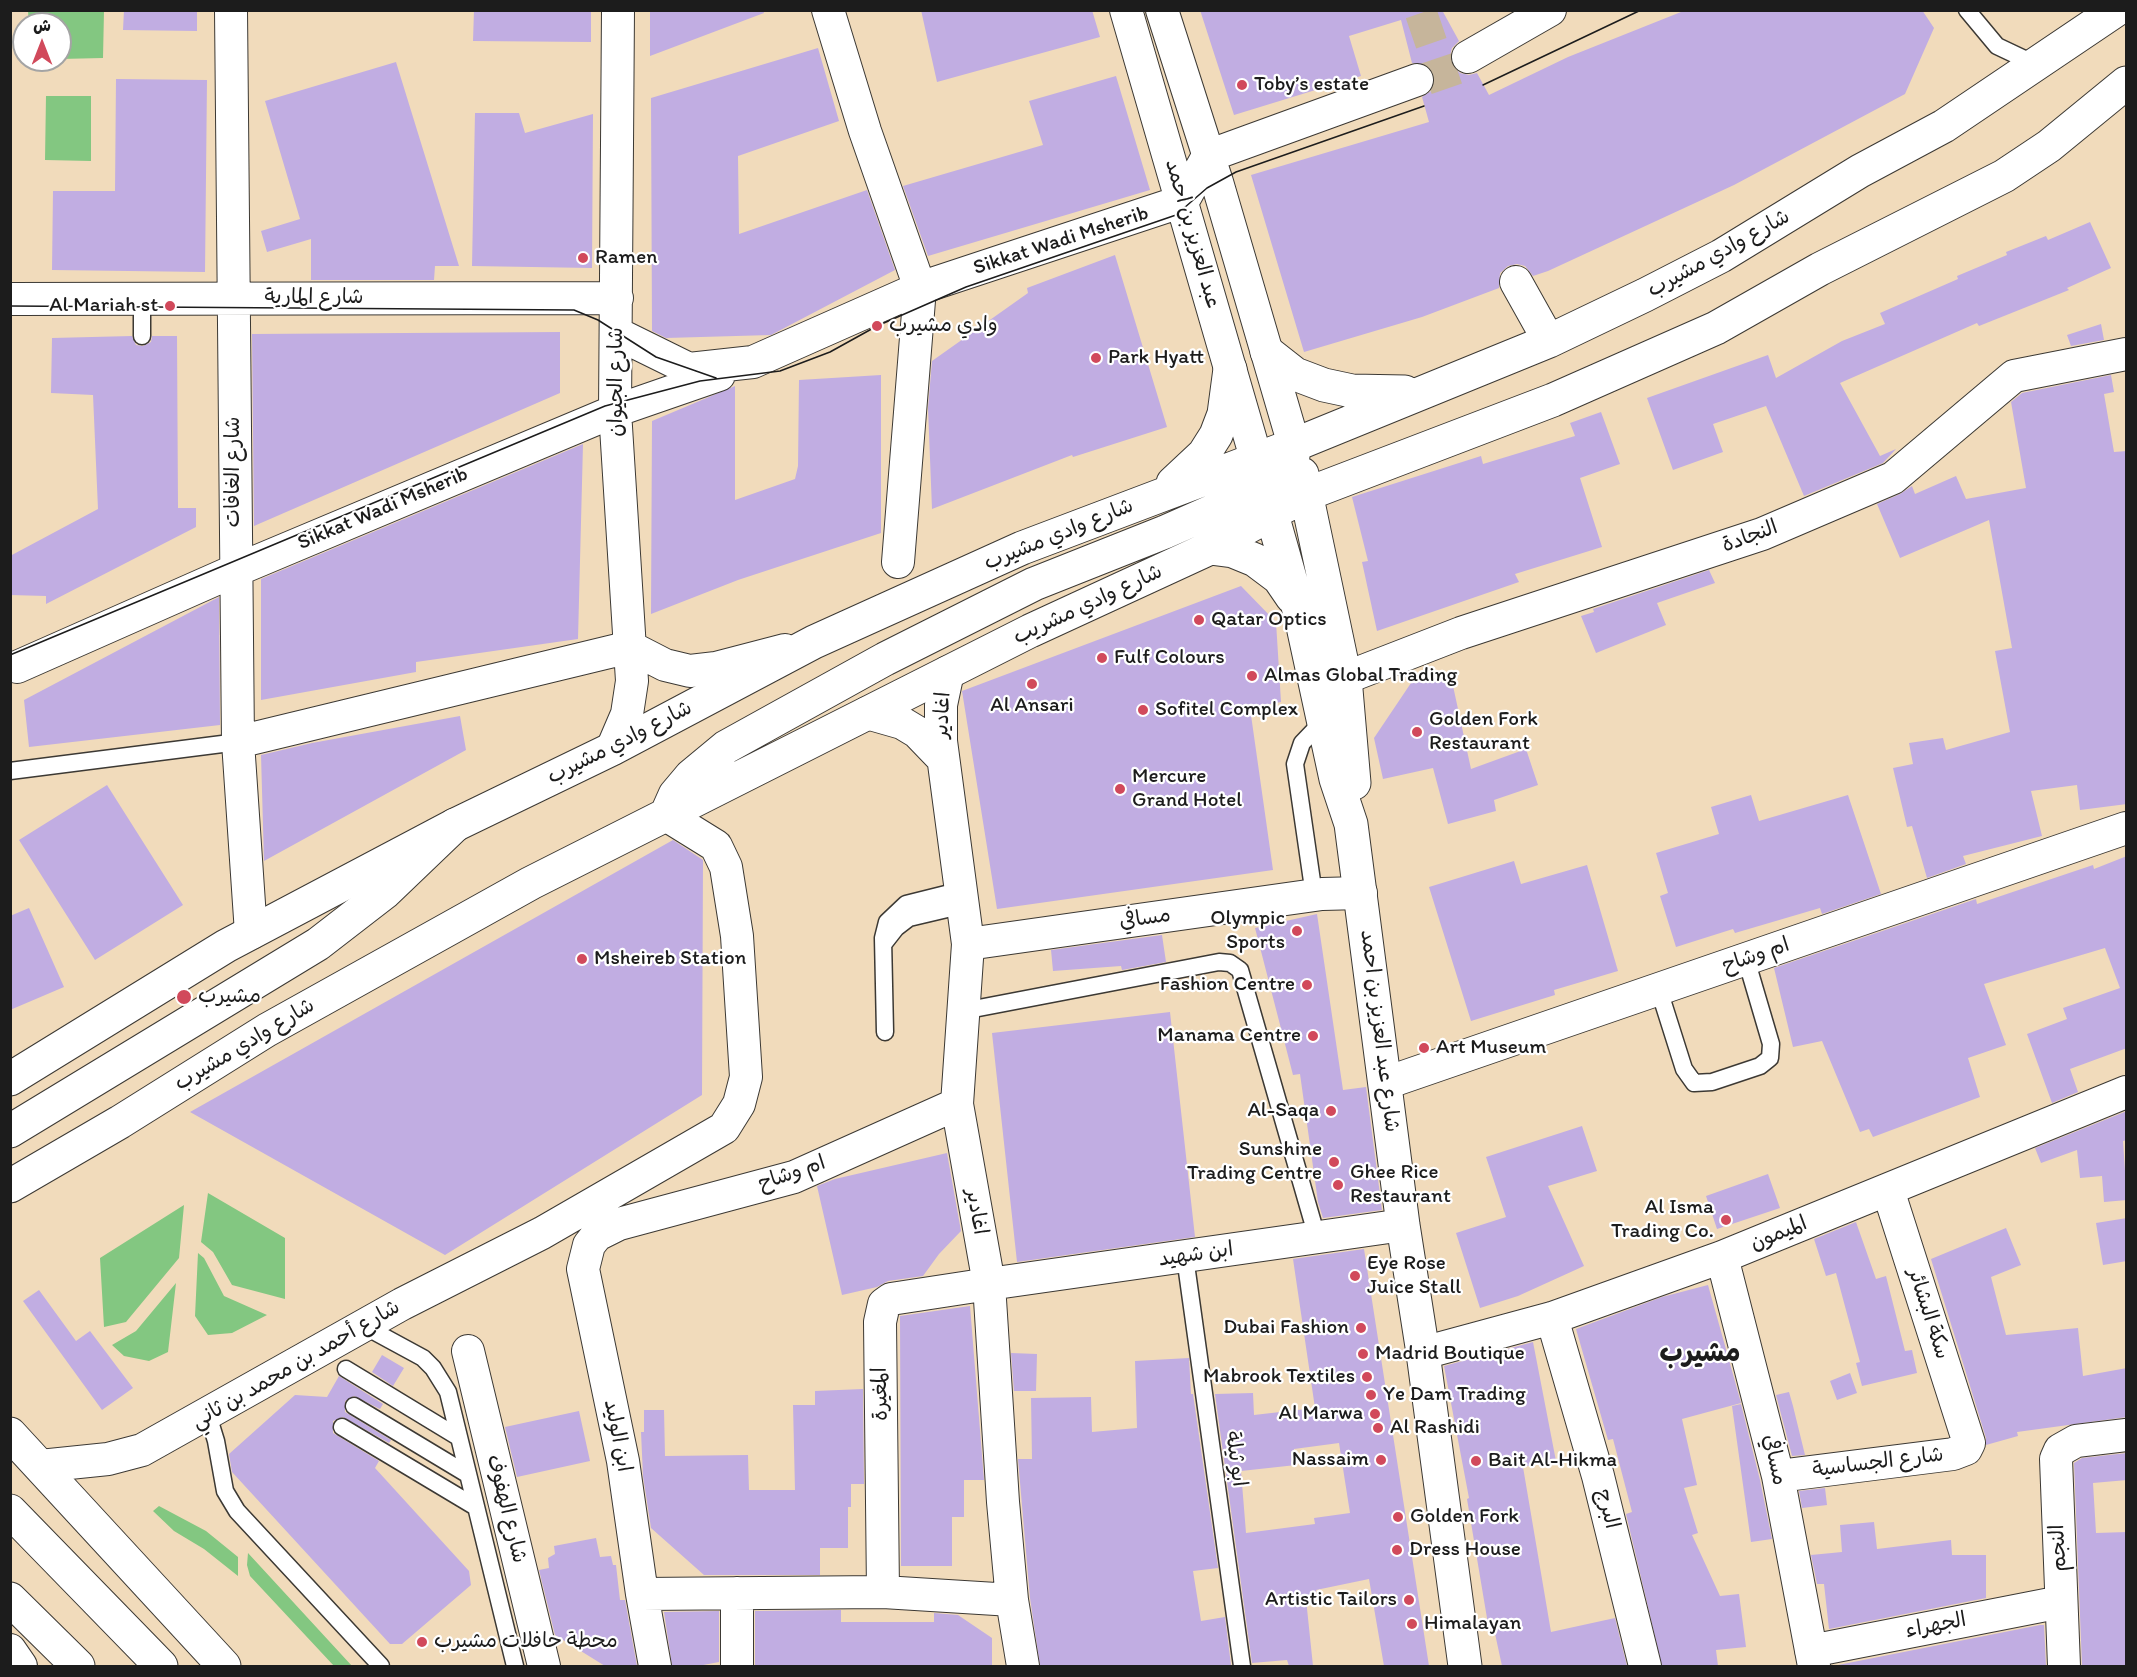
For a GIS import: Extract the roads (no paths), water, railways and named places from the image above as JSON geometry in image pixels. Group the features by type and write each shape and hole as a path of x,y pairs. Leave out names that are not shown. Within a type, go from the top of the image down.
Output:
{"street":[{"name":"شارع الغافات","path":"231,10 234,572 238,742 251,933"},
{"name":"شارع الجيوان","path":"612,749 621,732 631,698 630,647 615,411 618,10"},
{"path":"828,10 865,131 920,288 898,562"},
{"name":"عبد العزيز بن احمد","path":"1126,10 1264,486"},
{"name":"عبد العزيز بن احمد","path":"1162,10 1294,445"},
{"path":"1468,57 1550,10"},
{"name":"شارع وادي مشيرب","path":"1294,445 1419,392 1549,341 1721,256 1860,171 1953,120 2116,10"},
{"path":"1183,201 1208,156 1417,80"},
{"path":"1307,494 1553,400 1716,328 1820,269 2004,176 2049,146 2127,83"},
{"name":"Sikkat Wadi Msherib","path":"17,667 234,572 615,411 753,362 920,288 1183,201"},
{"path":"1516,282 1549,341"},
{"name":"شارع المارية","path":"10,299 617,298"},
{"name":"Sikkat Wadi Msherib","path":"616,333 689,369 753,362"},
{"path":"1267,352 1295,374 1324,386 1352,391 1419,392"},
{"name":"النجادة","path":"1345,678 1461,633 1762,534 1893,478 2014,376 2127,354"},
{"path":"1148,499 1189,471 1211,443 1224,414 1230,369"},
{"name":"شارع عبد العزيز بن احمد","path":"1294,445 1307,494 1345,678 1354,774 1351,824"},
{"name":"شارع وادي مشريب","path":"867,713 948,672 1210,548 1264,486 1294,445"},
{"path":"666,815 675,795 691,776 726,747 885,659 1034,584 1165,532 1264,486"},
{"name":"شارع وادي مشيرب","path":"10,1079 226,946 455,825 612,749 814,642 1022,548 1148,499 1264,486"},
{"name":"شارع عبد العزيز بن احمد","path":"1264,486 1301,617 1341,797 1351,824 1403,1225 1423,1353 1465,1666"},
{"name":"شارع وادي مشريب","path":"1264,486 1307,494"},
{"path":"1210,548 1245,555 1268,568 1288,590 1301,617"},
{"path":"238,742 630,647 665,665 697,670 814,642"},
{"name":"اغادير","path":"948,672 940,722 968,944 957,1104 989,1284 1012,1600 1023,1666"},
{"name":"شارع وادي مشيرب","path":"10,1186 120,1122 267,1030 531,883 867,713"},
{"name":"اغادير","path":"867,713 885,717 909,728 931,744 943,759"},
{"name":"شارع أحمد بن محمد بن ثاني","path":"40,1467 121,1456 142,1450 364,1326 542,1233 724,1128 740,1104 746,1077 737,936 726,867 716,846 666,815"},
{"path":"10,1131 318,944 376,900 455,825"},
{"name":"ام وشاح","path":"1386,1083 2127,828"},
{"path":"1318,895 1357,861"},
{"name":"مسافي","path":"968,944 1318,895 1361,893"},
{"name":"الميمون","path":"1423,1353 1552,1318 1722,1257 2127,1092"},
{"name":"ام وشاح","path":"619,1224 794,1177 957,1104"},
{"name":"سكة البشائر","path":"1888,1190 1968,1437"},
{"name":"ابن الوليد","path":"619,1224 597,1235 589,1245 583,1269 623,1461 655,1666"},
{"name":"ابن شهيد","path":"989,1284 1403,1225"},
{"name":"مسافي","path":"1722,1257 1778,1476 1812,1659"},
{"name":"المغيرة","path":"884,1592 880,1311 891,1299 989,1284"},
{"name":"البرج","path":"1552,1318 1598,1476 1645,1666"},
{"name":"شارع الهفوف","path":"468,1351 544,1666"},
{"path":"12,1433 40,1467 224,1666"},
{"name":"النجم","path":"2064,1666 2056,1459 2060,1450 2076,1441 2127,1435"},
{"name":"شارع الجساسية","path":"1778,1476 1960,1452 1966,1449 1968,1437"},
{"path":"10,1511 161,1666"},
{"path":"642,1594 884,1592 1012,1600"},
{"path":"737,1593 737,1666"},
{"path":"10,1599 78,1666"},
{"name":"الجهراء","path":"1812,1659 2061,1602"},
{"path":"10,1650 21,1666"}],"lane":[{"path":"1967,10 1997,46 2035,64"},
{"path":"142,298 142,336"},
{"path":"1318,895 1295,764 1302,743 1324,720"},
{"path":"10,771 238,742"},
{"path":"885,1032 883,946 891,933 909,918 963,898"},
{"path":"1659,990 1684,1069 1694,1083 1702,1085 1760,1066 1770,1058 1771,1044 1746,959"},
{"path":"963,1011 1219,962 1230,963 1240,970 1317,1237"},
{"name":"ابو ثيلة","path":"1185,1257 1242,1666"},
{"path":"364,1326 411,1351 433,1368 448,1392 474,1506 515,1666"},
{"path":"346,1369 458,1437"},
{"path":"354,1406 467,1474"},
{"path":"207,1415 216,1441 225,1491 237,1511 381,1666"},
{"path":"342,1427 474,1506"}],"tunnel":[{"path":"1421,13 1450,98"}],"tram line":[{"path":"1483,85 1641,10"},
{"path":"10,655 605,406 700,381 780,371 830,352 877,326 966,287 1176,215 1207,188 1236,172 1424,106"},
{"path":"10,306 574,310 598,320 656,357 716,378"}],"place":[{"name":"Toby’s estate","path":"1242,85"},
{"name":"Ramen","path":"583,258"},
{"name":"Al Mariah st","path":"170,306"},
{"name":"وادي مشيرب","path":"877,326"},
{"name":"Park Hyatt","path":"1096,358"},
{"name":"Qatar Optics","path":"1199,620"},
{"name":"Fulf Colours","path":"1102,658"},
{"name":"Almas Global Trading","path":"1252,676"},
{"name":"Al Ansari","path":"1032,684"},
{"name":"Sofitel Complex","path":"1143,710"},
{"name":"Golden Fork Restaurant","path":"1417,732"},
{"name":"Mercure Grand Hotel","path":"1120,789"},
{"name":"Olympic Sports","path":"1297,931"},
{"name":"Msheireb Station","path":"582,959"},
{"name":"Fashion Centre","path":"1307,985"},
{"name":"مشيرب","path":"184,997"},
{"name":"Manama Centre","path":"1313,1036"},
{"name":"Art Museum","path":"1424,1048"},
{"name":"Al-Saqa","path":"1331,1111"},
{"name":"Sunshine Trading Centre","path":"1334,1162"},
{"name":"Ghee Rice Restaurant","path":"1338,1185"},
{"name":"Al Isma Trading Co.","path":"1726,1220"},
{"name":"Eye Rose Juice Stall","path":"1355,1276"},
{"name":"Dubai Fashion","path":"1361,1328"},
{"name":"Madrid Boutique","path":"1363,1354"},
{"name":"Mabrook Textiles","path":"1367,1377"},
{"name":"Ye Dam Trading","path":"1371,1395"},
{"name":"Al Marwa","path":"1375,1414"},
{"name":"Al Rashidi","path":"1378,1428"},
{"name":"Nassaim","path":"1381,1460"},
{"name":"Bait Al-Hikma","path":"1476,1461"},
{"name":"Golden Fork","path":"1398,1517"},
{"name":"Dress House","path":"1397,1550"},
{"name":"Artistic Tailors","path":"1409,1600"},
{"name":"Himalayan","path":"1412,1624"},
{"name":"محطة حافلات مشيرب","path":"422,1642"}],"district":[{"name":"مشيرب","path":"1700,1354"}]}
